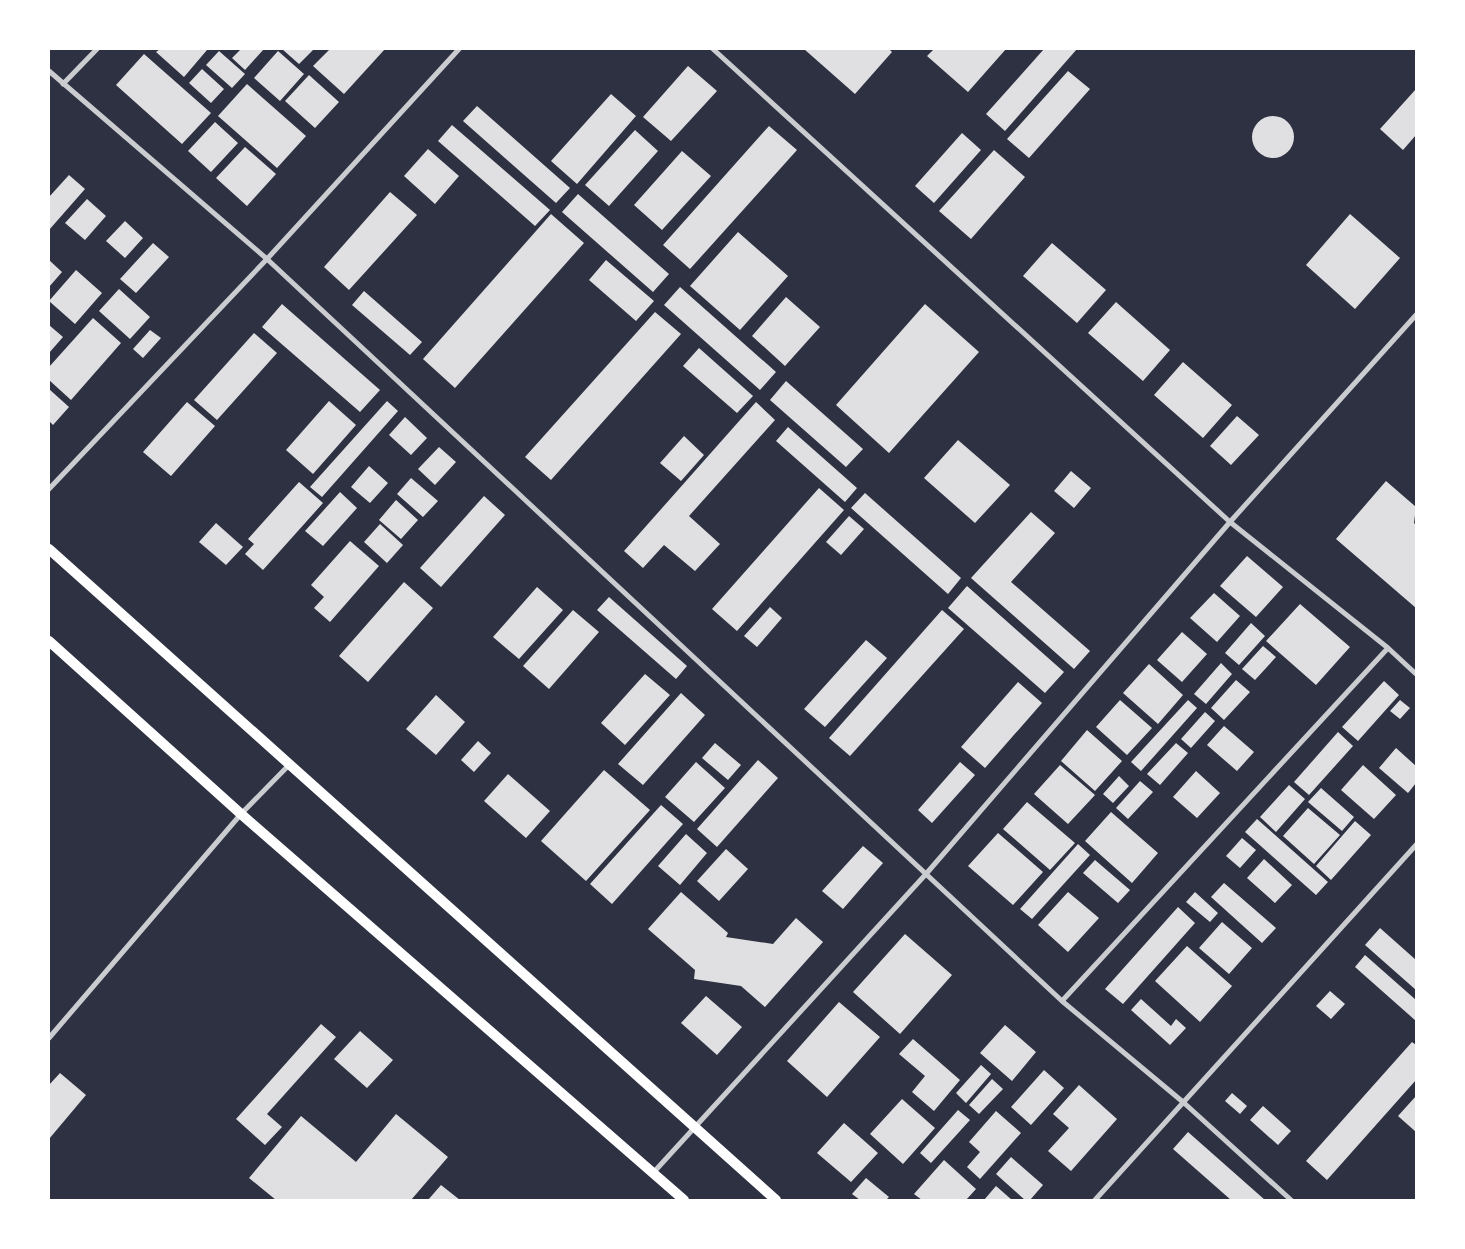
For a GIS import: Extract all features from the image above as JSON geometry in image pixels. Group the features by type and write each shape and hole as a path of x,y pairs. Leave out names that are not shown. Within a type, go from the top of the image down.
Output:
{"main road":[{"path":"49,549 694,1129 776,1200"},
{"path":"49,641 241,814 684,1200"}],"street":[{"path":"63,84 97,49"},
{"path":"49,490 267,259 459,49"},
{"path":"713,49 1230,522 1388,648 1416,674"},
{"path":"49,71 267,259 1062,1001 1183,1102 1291,1200"},
{"path":"653,1173 926,874 1230,522 1416,314"},
{"path":"1062,1001 1388,648"},
{"path":"49,1038 241,814 289,765"},
{"path":"1094,1200 1416,845"}],"building":[{"path":"160,49 207,50 184,77 156,52"},
{"path":"241,49 264,49 245,70 232,58"},
{"path":"282,49 314,49 299,64"},
{"path":"330,49 385,49 344,94 313,66"},
{"path":"804,49 889,49 892,52 855,94"},
{"path":"934,49 1006,49 968,92 927,56"},
{"path":"1044,49 1077,49 1005,131 986,114"},
{"path":"219,51 245,74 232,88 206,65"},
{"path":"278,51 304,74 280,101 254,78"},
{"path":"144,54 211,113 182,144 116,85"},
{"path":"688,66 717,91 671,141 643,117"},
{"path":"202,69 224,89 211,103 189,83"},
{"path":"1068,71 1090,89 1029,158 1007,139"},
{"path":"309,75 339,102 315,128 285,101"},
{"path":"247,84 306,136 277,168 218,116"},
{"path":"1416,89 1416,135 1403,150 1380,129"},
{"path":"611,94 636,116 577,184 551,161"},
{"path":"477,106 570,188 556,203 463,121"},
{"path":"1277,116 1285,119 1291,125 1294,137 1291,149 1285,155 1269,158 1261,155 1255,149 1252,133 1255,125 1261,119"},
{"path":"215,122 238,143 211,172 188,151"},
{"path":"452,125 550,210 535,226 438,141"},
{"path":"769,126 797,150 690,269 663,245"},
{"path":"635,130 658,151 609,206 585,185"},
{"path":"962,133 981,150 934,203 915,186"},
{"path":"245,147 276,174 247,206 216,178"},
{"path":"428,149 459,176 435,204 404,176"},
{"path":"994,150 1025,177 971,239 939,211"},
{"path":"682,151 711,176 662,230 634,205"},
{"path":"69,175 85,189 49,230 49,197"},
{"path":"390,192 417,215 349,290 324,267"},
{"path":"578,194 669,274 653,292 562,212"},
{"path":"87,199 106,216 85,240 65,223"},
{"path":"551,214 584,243 455,388 423,359"},
{"path":"1350,214 1400,258 1355,309 1306,265"},
{"path":"125,221 143,238 125,258 106,241"},
{"path":"738,232 788,276 740,330 690,286"},
{"path":"153,243 169,257 136,293 120,279"},
{"path":"1052,243 1106,290 1077,323 1023,276"},
{"path":"49,260 62,272 49,287"},
{"path":"606,260 654,301 636,321 589,280"},
{"path":"76,270 102,293 75,324 49,301"},
{"path":"680,287 776,372 760,390 664,305"},
{"path":"119,289 150,317 130,339 99,311"},
{"path":"364,291 422,342 410,355 352,305"},
{"path":"786,297 820,327 785,366 752,336"},
{"path":"1116,302 1170,350 1143,381 1088,333"},
{"path":"282,304 380,390 360,412 262,327"},
{"path":"925,304 979,352 889,453 836,405"},
{"path":"655,312 681,334 551,480 525,457"},
{"path":"93,318 121,343 71,400 49,380 49,367"},
{"path":"49,325 63,337 49,353"},
{"path":"150,330 161,338 143,358 133,349"},
{"path":"254,333 277,353 217,420 194,400"},
{"path":"699,348 753,396 737,413 683,366"},
{"path":"1183,362 1232,405 1203,438 1154,395"},
{"path":"786,381 863,449 846,467 770,400"},
{"path":"49,389 69,407 53,425 49,421"},
{"path":"329,401 356,425 313,474 286,450"},
{"path":"387,401 398,411 322,497 310,487"},
{"path":"187,402 215,426 171,476 143,452"},
{"path":"756,402 775,420 689,516 720,544 695,571 664,545 643,568 624,551"},
{"path":"1237,416 1259,435 1231,465 1210,446"},
{"path":"405,417 427,438 411,455 389,435"},
{"path":"788,427 857,488 845,502 776,441"},
{"path":"684,436 704,455 681,481 660,463"},
{"path":"958,440 1010,485 975,523 924,478"},
{"path":"439,447 456,462 435,485 418,469"},
{"path":"369,466 388,483 370,503 351,487"},
{"path":"1071,471 1091,488 1074,508 1054,491"},
{"path":"411,478 438,501 423,517 397,494"},
{"path":"1386,481 1416,507 1414,523 1416,525 1416,608 1336,539"},
{"path":"299,482 323,503 263,570 245,554 254,544 248,539"},
{"path":"819,488 844,510 737,631 712,609"},
{"path":"340,492 357,508 323,546 305,531"},
{"path":"865,493 961,578 948,594 851,508"},
{"path":"484,496 505,515 441,587 420,568"},
{"path":"396,500 418,520 401,539 379,520"},
{"path":"1031,512 1055,533 1011,582 1090,651 1074,669 971,578"},
{"path":"849,516 864,529 841,555 826,542"},
{"path":"216,523 243,547 226,565 199,542"},
{"path":"380,524 403,545 387,563 364,542"},
{"path":"350,541 379,566 330,622 314,608 324,597 311,585"},
{"path":"1247,556 1283,587 1256,617 1220,586"},
{"path":"404,582 433,608 368,682 339,656"},
{"path":"967,586 1064,672 1045,693 948,608"},
{"path":"537,587 563,610 519,659 493,637"},
{"path":"1214,593 1240,616 1217,642 1190,618"},
{"path":"609,597 687,666 676,679 597,610"},
{"path":"1300,604 1350,647 1316,685 1266,641"},
{"path":"770,607 782,618 757,647 744,636"},
{"path":"573,610 599,632 549,689 523,666"},
{"path":"942,610 964,629 850,756 829,738"},
{"path":"1251,623 1265,636 1239,665 1225,653"},
{"path":"1182,632 1207,654 1182,682 1157,660"},
{"path":"866,640 887,658 825,727 804,709"},
{"path":"1263,646 1276,657 1255,680 1242,669"},
{"path":"1221,663 1232,674 1206,704 1194,694"},
{"path":"1149,664 1183,695 1158,724 1123,693"},
{"path":"645,674 670,695 625,745 601,723"},
{"path":"1236,680 1250,692 1224,720 1211,708"},
{"path":"1384,681 1399,695 1358,741 1342,727"},
{"path":"1018,682 1042,703 985,768 961,747"},
{"path":"681,693 705,715 643,785 618,764"},
{"path":"436,695 465,722 436,755 406,729"},
{"path":"1120,700 1152,728 1127,755 1096,727"},
{"path":"1188,700 1197,708 1141,771 1131,762"},
{"path":"1400,700 1410,708 1400,719 1390,711"},
{"path":"1205,712 1215,721 1191,748 1181,739"},
{"path":"1224,726 1254,752 1237,771 1207,745"},
{"path":"1087,730 1122,761 1095,791 1061,761"},
{"path":"1338,732 1353,746 1309,795 1294,782"},
{"path":"478,741 491,753 474,772 461,760"},
{"path":"715,743 741,765 728,780 702,758"},
{"path":"1176,743 1188,753 1160,785 1147,774"},
{"path":"1396,748 1416,766 1416,783 1408,793 1379,768"},
{"path":"758,760 778,778 717,847 697,829"},
{"path":"696,762 725,788 694,822 665,797"},
{"path":"960,762 975,775 932,823 918,810"},
{"path":"1060,765 1095,795 1068,824 1034,794"},
{"path":"1363,765 1396,795 1374,819 1341,790"},
{"path":"604,770 650,810 586,881 541,841"},
{"path":"1196,771 1220,793 1197,818 1173,797"},
{"path":"508,774 550,811 526,838 484,801"},
{"path":"1119,776 1129,786 1113,803 1103,794"},
{"path":"1140,781 1153,792 1128,819 1116,808"},
{"path":"1289,785 1305,799 1276,832 1260,817"},
{"path":"1321,788 1354,817 1342,831 1308,802"},
{"path":"1027,802 1075,843 1050,870 1003,829"},
{"path":"661,805 683,824 612,904 590,884"},
{"path":"1308,808 1340,835 1314,864 1283,836"},
{"path":"1111,812 1158,853 1132,883 1085,841"},
{"path":"1257,819 1328,882 1316,895 1245,832"},
{"path":"1355,821 1371,835 1331,880 1316,866"},
{"path":"998,833 1043,872 1013,905 968,866"},
{"path":"686,834 707,853 680,885 658,866"},
{"path":"1242,838 1256,850 1240,868 1226,856"},
{"path":"1078,844 1090,855 1032,919 1020,909"},
{"path":"863,846 883,863 843,909 822,891"},
{"path":"726,849 748,869 719,901 697,881"},
{"path":"1264,859 1292,885 1275,903 1247,878"},
{"path":"1095,860 1130,890 1118,903 1083,873"},
{"path":"1224,883 1276,928 1262,943 1211,897"},
{"path":"681,892 728,933 726,937 773,944 796,918 823,942 765,1007 741,986 694,979 695,970 648,929"},
{"path":"1068,892 1099,918 1068,952 1038,925"},
{"path":"1195,892 1218,913 1210,922 1186,902"},
{"path":"1178,907 1195,923 1123,1004 1105,989"},
{"path":"1222,922 1252,948 1229,974 1199,948"},
{"path":"1380,928 1416,960 1416,990 1365,945"},
{"path":"905,934 952,975 900,1034 853,992"},
{"path":"1187,946 1232,986 1200,1022 1155,981"},
{"path":"1365,955 1416,1000 1416,1021 1355,967"},
{"path":"1330,991 1345,1004 1331,1019 1316,1006"},
{"path":"706,996 742,1027 717,1055 681,1023"},
{"path":"1141,999 1171,1026 1176,1019 1186,1028 1170,1045 1131,1010"},
{"path":"839,1002 880,1037 827,1097 787,1061"},
{"path":"321,1024 336,1037 267,1114 282,1127 265,1145 236,1119"},
{"path":"1005,1025 1036,1052 1012,1081 980,1053"},
{"path":"360,1031 393,1060 367,1088 334,1059"},
{"path":"913,1039 960,1080 934,1111 912,1092 925,1076 899,1054"},
{"path":"1412,1042 1416,1045 1416,1080 1327,1180 1306,1161"},
{"path":"981,1065 991,1074 966,1103 956,1093"},
{"path":"1044,1070 1064,1088 1031,1125 1011,1107"},
{"path":"60,1073 86,1095 49,1139 49,1085"},
{"path":"992,1079 1003,1089 979,1114 969,1105"},
{"path":"1079,1085 1117,1119 1071,1171 1048,1151 1069,1128 1053,1114"},
{"path":"1232,1093 1247,1106 1240,1114 1225,1101"},
{"path":"1416,1096 1416,1132 1398,1116"},
{"path":"902,1099 935,1128 903,1164 870,1134"},
{"path":"1263,1106 1291,1131 1278,1145 1250,1120"},
{"path":"958,1110 970,1120 931,1163 920,1153"},
{"path":"996,1111 1021,1133 980,1179 967,1167 980,1152 969,1142"},
{"path":"396,1114 448,1157 411,1200 276,1200 249,1178 301,1116 356,1162"},
{"path":"844,1123 878,1153 851,1182 817,1153"},
{"path":"1188,1132 1265,1200 1231,1200 1173,1149"},
{"path":"1011,1157 1043,1185 1030,1200 1025,1200 996,1174"},
{"path":"944,1160 976,1189 966,1200 922,1200 914,1194"},
{"path":"866,1178 889,1197 886,1200 860,1200 852,1194"},
{"path":"441,1185 460,1200 428,1200"},
{"path":"996,1186 1012,1200 984,1200"}]}
